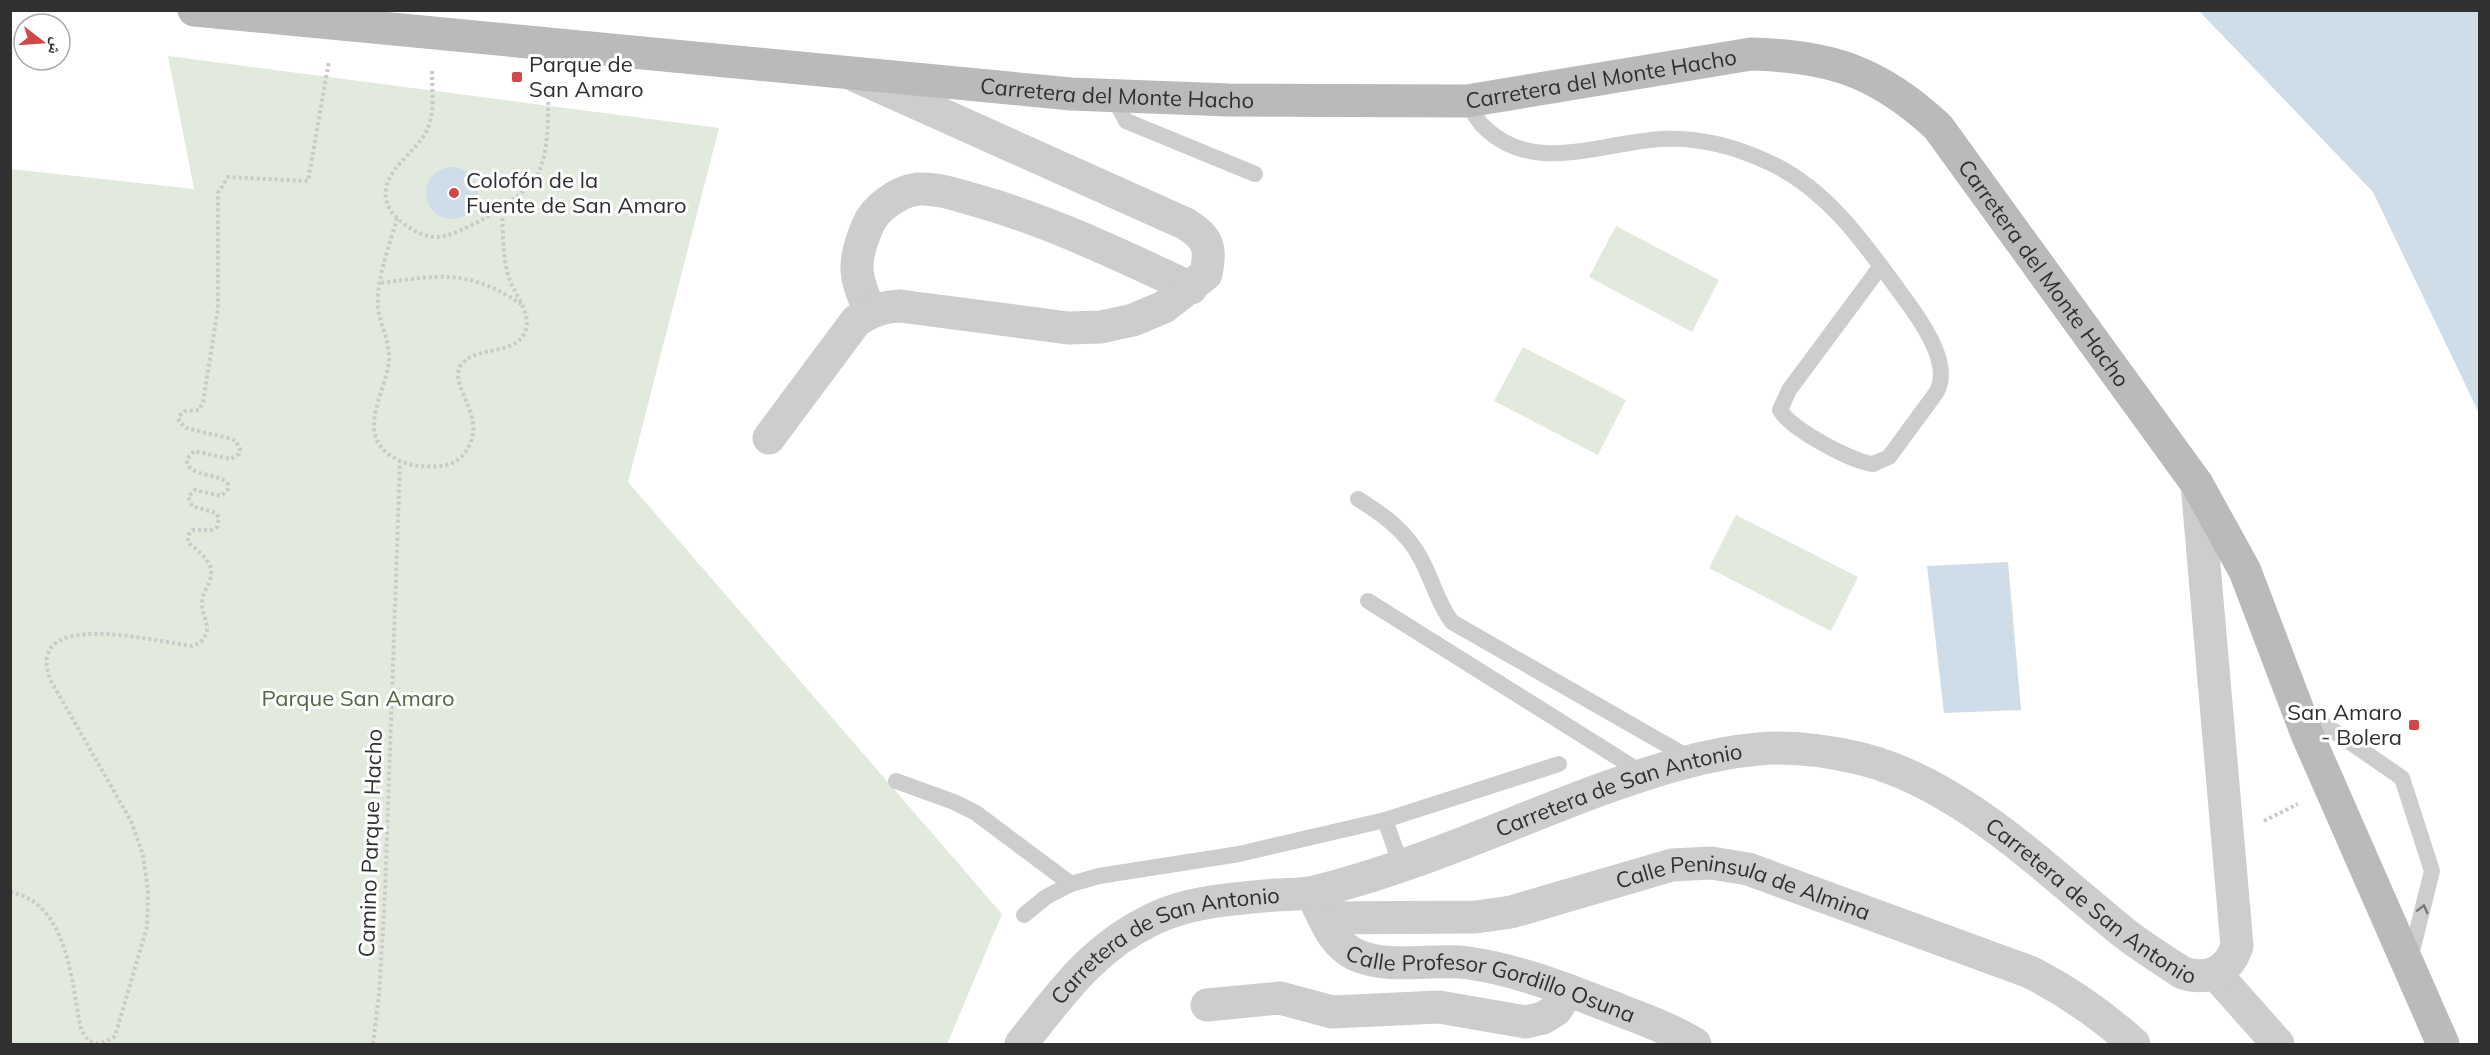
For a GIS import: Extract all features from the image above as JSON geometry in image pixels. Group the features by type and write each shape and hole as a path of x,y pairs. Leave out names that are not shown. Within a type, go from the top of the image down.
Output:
{"main road":[{"name":"Carretera del Monte Hacho","path":"194,10 1071,94 1113,96 1364,102 1467,101 1751,54 1796,55 1837,64 1871,78 1913,104 1938,127 2197,484 2245,572 2330,788 2443,1044"}],"street":[{"path":"769,438 856,321 870,311 900,306 1068,328 1101,327 1134,320 1164,307 1206,274 1210,254 1203,235 1186,224 849,73"},
{"path":"870,311 857,281 857,248 871,219 895,196 915,189 937,189 1044,222 1191,288"},
{"path":"2197,484 2237,946 2233,958 2226,967 2215,973 2278,1044"},
{"name":"Carretera de San Antonio","path":"1021,1044 1084,967 1117,939 1155,918 1196,904 1318,905 1401,865 1644,774 1694,760 1759,749 1811,750 1863,759 1912,776 1958,801 2081,895 2125,934 2183,973 2194,977 2215,973"},
{"name":"Calle Peninsula de Almina","path":"1318,905 1476,917 1511,912 1672,865 1710,863 1748,869 2030,972 2069,993 2106,1018 2134,1044"},
{"name":"Calle Profesor Gordillo Osuna","path":"1318,905 1341,945 1355,955 1370,960 1466,963 1501,968 1568,990 1695,1044"},
{"path":"1207,1005 1280,998 1332,1012 1439,1007 1526,1022 1542,1018 1556,1010 1568,990"}],"lane":[{"path":"1113,96 1126,121 1255,174"},
{"path":"1467,101 1482,126 1507,145 1536,154 1566,154 1662,139 1699,141 1735,149 1770,162 1801,181 1850,225 1881,266 1923,324 1942,370 1942,378 1936,393 1889,456 1873,464 1856,459 1793,424 1780,410 1789,390 1881,266"},
{"path":"1358,500 1383,514 1404,534 1421,559 1439,605 1452,622 1694,760"},
{"path":"1368,601 1644,774"},
{"path":"2297,705 2402,778 2432,871 2408,966"},
{"path":"1024,915 1046,897 1071,884 1099,876 1239,854 1385,820 1559,764"},
{"path":"896,781 954,802 976,813 1071,884"},
{"path":"1385,820 1401,865"}],"path":[{"path":"10,892 33,902 48,914 58,931 81,1029 86,1039 95,1044 106,1043 115,1036 147,927 148,891 143,855 131,821 51,681 46,667 49,653 59,643 89,634 128,634 192,646 205,638 207,630 202,611 202,599 211,580 211,569 207,559 188,542 188,535 193,530 212,530 217,527 219,518 216,513 192,506 188,496 195,490 221,496 228,489 228,484 221,478 194,471 187,464 187,459 194,451 231,459 239,454 240,449 236,441 232,439 186,428 179,421 179,416 185,411 199,410 203,402 218,308 218,193 228,177 308,181 335,25"},
{"path":"433,33 431,119 426,133 387,182 385,195 388,208 397,218 415,232 436,237 459,234 502,206 536,178 544,159 552,44"},
{"path":"397,218 381,283 378,306 388,343 389,363 374,420 375,436 383,449 400,462 419,466 450,465 463,456 471,442 474,425 470,405 461,390 458,375 461,366 470,358 508,347 519,340 526,330 527,320 505,260 502,206"},
{"path":"381,283 440,276 469,278 497,289 521,305"},
{"name":"Camino Parque Hacho","path":"373,1044 380,996 385,893 400,462"},
{"path":"2228,840 2330,788"}],"green space":[{"name":"Parque San Amaro","path":"168,56 719,128 628,482 1002,914 947,1044 11,1044 11,169 194,189"},
{"path":"1616,226 1719,280 1692,332 1589,277"},
{"path":"1523,347 1626,400 1598,455 1494,401"},
{"path":"1736,515 1858,577 1831,631 1709,568"}],"shaded area":[{"path":"2199,11 2479,11 2479,413 2373,192"},
{"path":"452,167 462,169 470,175 476,183 478,193 476,203 470,211 462,217 452,219 442,217 434,211 428,203 426,193 428,183 434,175 442,169"},
{"path":"2008,562 2021,710 1944,713 1927,566"}],"place":[{"name":"Parque de San Amaro","path":"517,77"},
{"name":"Colofón de la Fuente de San Amaro","path":"454,193"},
{"name":"San Amaro - Bolera","path":"2414,725"}]}
